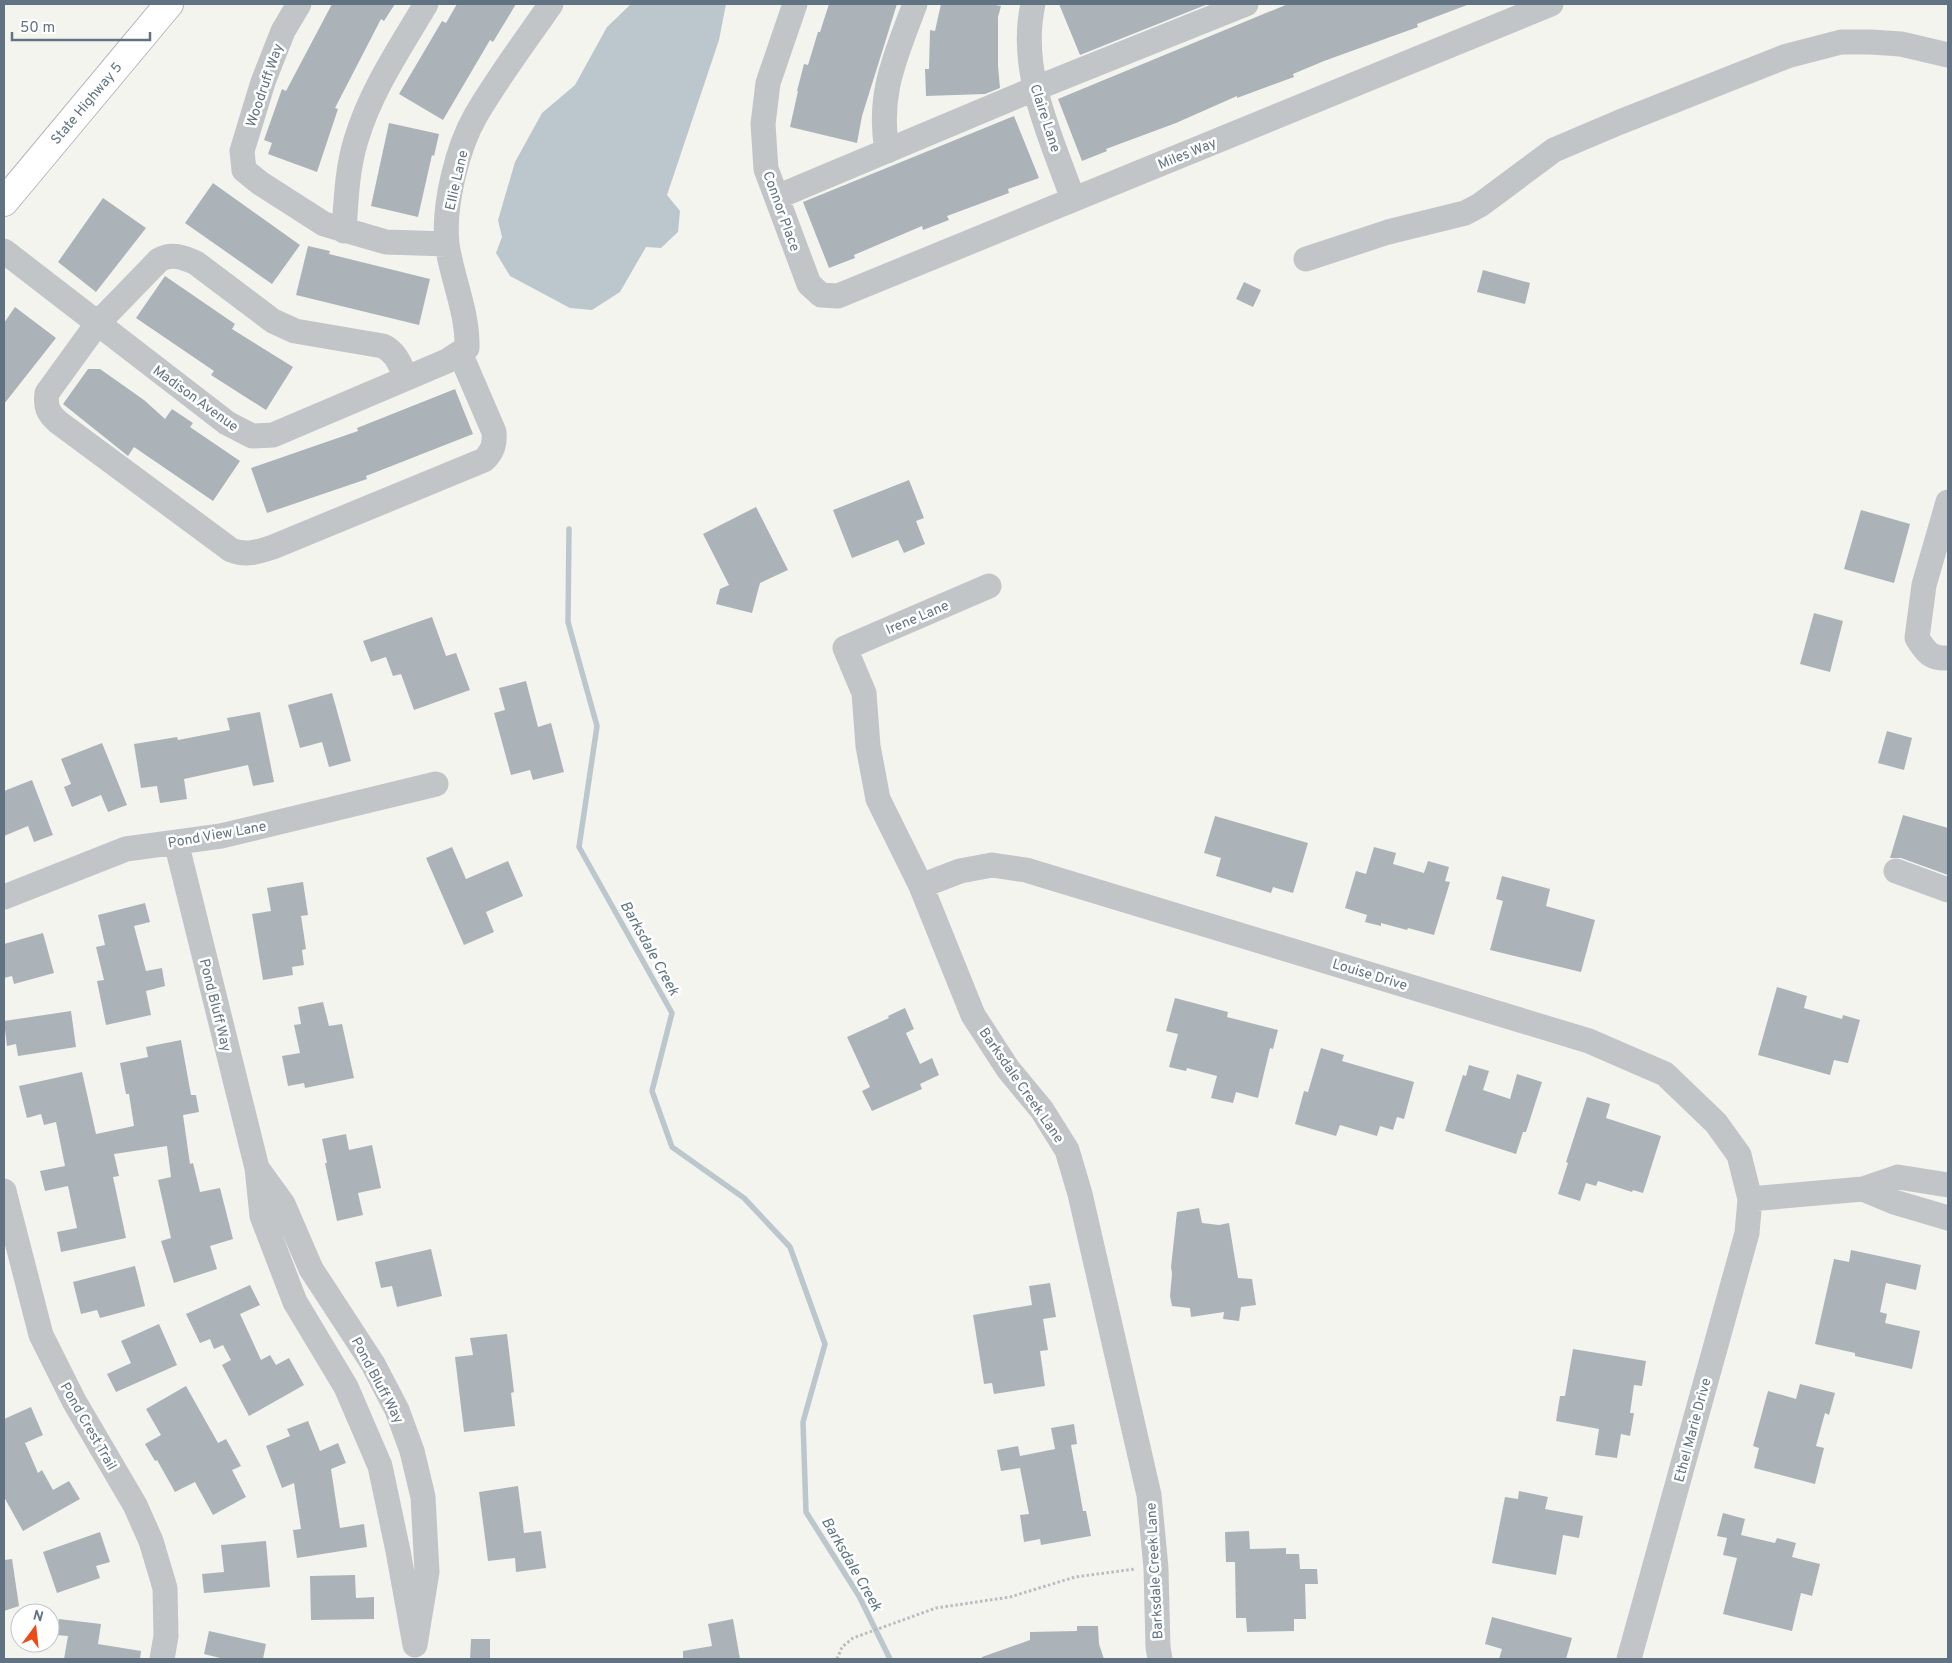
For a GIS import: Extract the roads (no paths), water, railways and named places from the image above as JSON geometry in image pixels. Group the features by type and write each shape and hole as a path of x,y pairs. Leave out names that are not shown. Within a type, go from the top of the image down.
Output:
{"main road":[{"name":"State Highway 5","path":"4,202 169,4"}],"street":[{"name":"Woodruff Way","path":"299,4 283,30 263,82 242,151 244,170 260,183 324,224 344,231"},
{"path":"426,4 376,87 356,140 348,176 344,231 386,242 447,244"},
{"name":"Ellie Lane","path":"406,378 396,356 384,346 295,331 283,326 273,321 196,263 183,257 168,255 159,260 97,324 47,393 46,404 49,414 231,550 240,554 252,554 274,547 484,460 491,453 495,443 494,432 463,351 467,330 447,244 447,208 457,160 476,116 550,4"},
{"name":"Connor Place","path":"795,4 768,83 763,124 766,169 809,284 821,295"},
{"path":"887,151 883,123 888,82 916,4"},
{"name":"Claire Lane","path":"1033,4 1029,45 1034,89 1073,199"},
{"path":"777,197 1034,89 1246,4"},
{"name":"Miles Way","path":"821,295 838,296 1548,4"},
{"path":"1306,259 1388,232 1464,212 1480,205 1554,150 1787,56 1841,42 1901,44 1948,55"},
{"name":"Madison Avenue","path":"4,251 228,423 252,436 273,435 448,361 463,351"},
{"path":"1948,502 1924,585 1917,638 1924,650 1936,658 1948,658"},
{"name":"Irene Lane","path":"845,648 989,586"},
{"name":"Barksdale Creek Lane","path":"845,648 864,693 868,746 878,799 921,886 973,1014 1008,1068 1042,1110 1067,1150 1080,1194 1149,1495 1156,1568 1160,1659"},
{"name":"Pond View Lane","path":"4,897 126,849 221,836 436,784"},
{"name":"Pond Bluff Way","path":"176,842 257,1168 262,1216 295,1302 346,1388 380,1466 398,1551 415,1652"},
{"name":"Louise Drive","path":"921,886 960,871 992,865 1026,870 1589,1041 1665,1074 1690,1097 1716,1123 1739,1155 1750,1199"},
{"path":"1896,872 1948,890"},
{"name":"Pond Bluff Way","path":"257,1168 283,1204 311,1269 374,1368 397,1410 412,1451 423,1497 427,1572 415,1652"},
{"path":"1750,1199 1863,1189 1898,1177 1948,1185"},
{"path":"1863,1189 1894,1202 1948,1218"},
{"name":"Pond Crest Trail","path":"4,1191 41,1336 74,1401 135,1505 151,1541 165,1588 166,1636 162,1659"},
{"name":"Ethel Marie Drive","path":"1629,1659 1747,1233 1750,1199"}],"waterway":[{"name":"Barksdale Creek","path":"569,529 568,622 597,726 579,847 672,1013 652,1091 672,1147 744,1198 790,1247 825,1344 803,1422 806,1512 859,1596 890,1659"}]}
